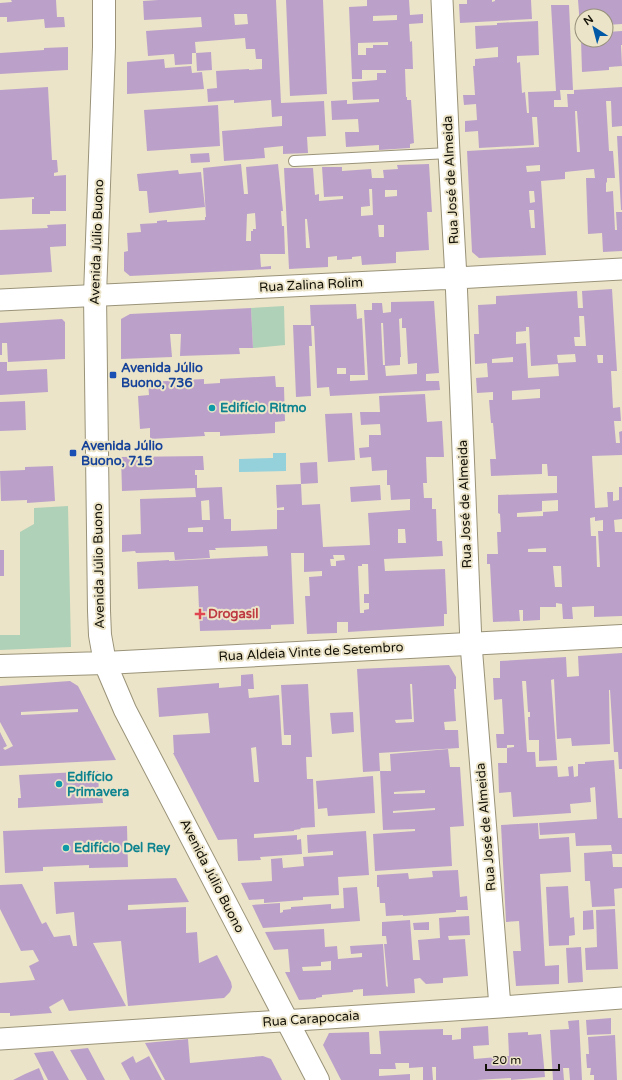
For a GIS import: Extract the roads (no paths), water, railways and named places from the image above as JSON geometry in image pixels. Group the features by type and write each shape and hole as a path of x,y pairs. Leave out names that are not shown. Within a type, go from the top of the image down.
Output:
{"main road":[{"name":"Avenida Júlio Buono","path":"104,0 104,46 95,295 100,635 105,663 129,717 318,1080"},
{"name":"Rua Aldeia Vinte de Setembro","path":"0,666 105,663 622,636"}],"street":[{"name":"Rua José de Almeida","path":"442,0 456,278 471,644 500,1007"},
{"name":"Rua Zalina Rolim","path":"0,300 622,269"},
{"name":"Rua Carapocaia","path":"0,1039 622,998"}],"lane":[{"path":"294,161 449,153"}],"water":[{"path":"273,453 286,453 286,471 239,472 239,459 273,458"}],"place":[{"name":"Avenida Júlio Buono, 736","path":"113,375"},
{"name":"Edifício Ritmo","path":"212,408"},
{"name":"Avenida Júlio Buono, 715","path":"73,453"},
{"name":"Drogasil","path":"200,614"},
{"name":"Edifício Primavera","path":"59,784"},
{"name":"Edifício Del Rey","path":"66,848"}]}
